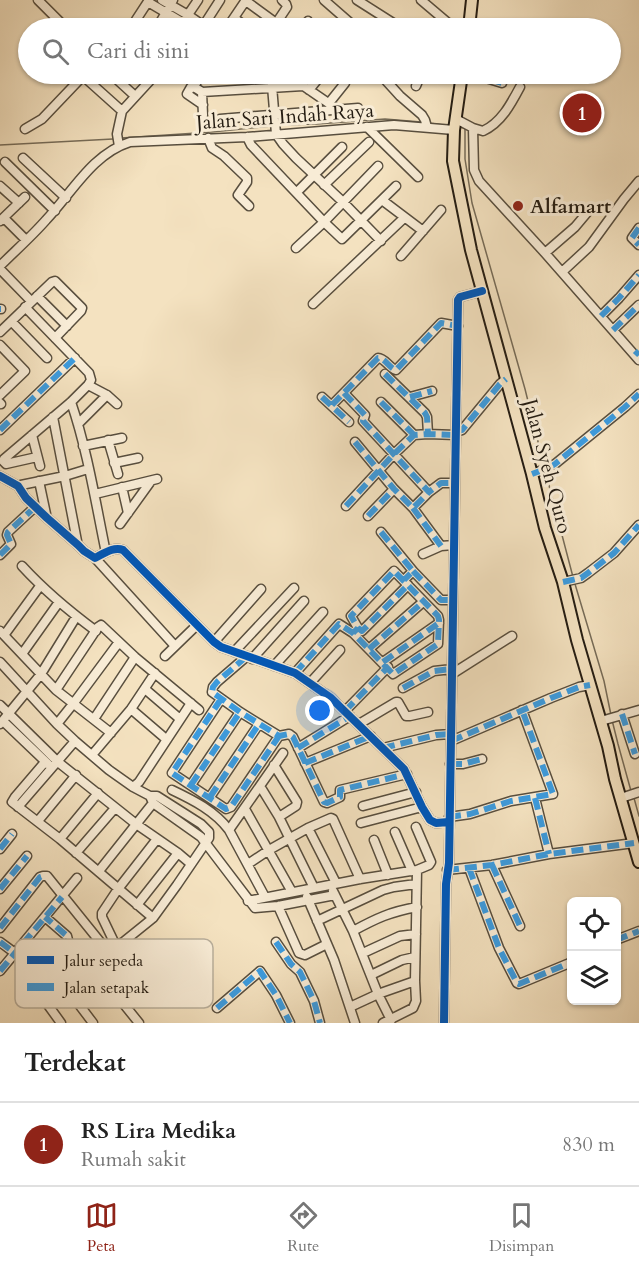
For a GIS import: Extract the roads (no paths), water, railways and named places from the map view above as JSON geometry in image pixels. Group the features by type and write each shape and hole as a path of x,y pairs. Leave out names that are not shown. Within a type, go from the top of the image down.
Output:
{"main road":[{"path":"470,18 472,0"},
{"name":"Jalan Syeh Quro","path":"461,84 453,161 471,250 507,379 540,471 545,528 566,582 574,630 590,685 612,717 623,797 639,862"}],"street":[{"path":"38,0 56,18"},
{"path":"186,18 198,0"},
{"path":"210,18 220,0"},
{"path":"234,18 246,0 265,18"},
{"path":"280,18 287,8 282,0"},
{"path":"324,0 345,18"},
{"path":"357,0 385,18"},
{"path":"421,0 442,18"},
{"path":"137,18 149,1 168,4 192,18"},
{"path":"168,4 176,18"},
{"path":"162,18 168,4"},
{"path":"25,129 42,120 76,84"},
{"path":"93,84 122,111"},
{"path":"122,84 135,96"},
{"path":"37,457 6,464 3,461 71,402 91,380 90,375 55,338 31,301 0,268 55,211 118,140 122,111 147,84"},
{"path":"199,84 198,89 203,110 188,94 191,87 198,89 306,88 311,84"},
{"path":"272,84 276,133 283,144 381,240"},
{"path":"301,84 338,109"},
{"path":"329,103 344,84"},
{"path":"389,84 422,115 426,124"},
{"path":"455,125 483,131 495,124 520,87"},
{"path":"220,118 275,117 358,108"},
{"name":"Jalan Sari Indah Raya","path":"118,140 130,142 247,137 394,125 455,125"},
{"path":"367,127 418,177"},
{"path":"473,128 474,170 477,178 638,356"},
{"path":"247,137 251,145 343,239 396,186"},
{"path":"208,138 212,148 230,161 247,178 247,182 238,195 249,206"},
{"path":"324,185 369,142"},
{"path":"297,192 342,147"},
{"path":"23,158 66,198"},
{"path":"5,162 55,211"},
{"path":"296,248 378,166"},
{"path":"562,272 589,248 639,181"},
{"path":"0,186 22,200 2,220 27,240"},
{"path":"382,200 423,231"},
{"path":"545,253 575,227 591,208"},
{"path":"401,256 441,210"},
{"path":"313,304 404,218"},
{"path":"639,228 632,238 639,245"},
{"path":"601,316 637,280"},
{"path":"0,332 31,301 54,281 57,281 82,308 55,338"},
{"path":"444,1023 449,863 458,298 482,291"},
{"path":"31,301 67,326"},
{"path":"613,330 639,305"},
{"path":"12,322 47,358"},
{"path":"332,405 378,358 381,357 396,370 441,324 458,326"},
{"path":"0,345 25,370 0,395"},
{"path":"0,430 75,358"},
{"path":"385,374 426,415 428,434"},
{"path":"346,506 393,454 414,435 456,434 465,427 489,396 507,379"},
{"path":"88,385 117,404"},
{"path":"410,397 432,391"},
{"path":"344,393 364,414 363,421 429,492"},
{"path":"540,471 607,422 639,394"},
{"path":"78,424 107,396"},
{"path":"322,397 349,422"},
{"path":"71,402 78,424 105,548"},
{"path":"381,402 414,435"},
{"path":"53,417 77,541"},
{"path":"32,435 40,466"},
{"path":"83,446 122,438"},
{"path":"108,440 118,474"},
{"path":"355,442 413,508 441,546"},
{"path":"114,463 138,458"},
{"path":"21,485 88,469"},
{"path":"0,476 18,486 35,507 94,558 175,646"},
{"path":"94,494 154,480 120,524"},
{"path":"39,481 46,514"},
{"path":"413,508 441,483 455,483"},
{"path":"122,487 128,513"},
{"path":"368,516 394,489"},
{"path":"0,555 11,544 8,532 35,507"},
{"path":"566,582 584,576 614,553 639,525"},
{"path":"381,532 413,571 441,600 453,600"},
{"path":"423,554 441,546 454,545"},
{"path":"94,558 119,548 123,550 221,647 295,674 310,683 348,713 404,769 422,807 433,822 470,814 511,801 554,793 522,710"},
{"path":"22,566 40,586 96,631"},
{"path":"393,571 423,602 439,618 439,642 437,646 393,674 369,649 350,618 393,571"},
{"path":"295,674 338,625 362,631 406,583 413,571"},
{"path":"40,586 2,633 56,690 111,733"},
{"path":"234,652 294,588"},
{"path":"214,642 261,589"},
{"path":"279,736 212,692 213,687 249,658 304,601"},
{"path":"22,654 59,602"},
{"path":"369,649 423,602"},
{"path":"274,666 323,612"},
{"path":"4,719 40,674 76,617"},
{"path":"298,748 348,713 385,665 439,623"},
{"path":"56,690 101,625 135,657 199,710"},
{"path":"165,656 197,625"},
{"path":"403,688 434,671 452,672 513,636"},
{"path":"57,724 119,642"},
{"path":"310,683 340,650"},
{"path":"94,719 135,657"},
{"path":"0,663 75,741 109,770 151,800"},
{"path":"92,755 131,709 155,673"},
{"path":"383,748 436,735 451,737 562,693 590,685"},
{"path":"145,689 180,719"},
{"path":"166,783 221,699"},
{"path":"359,724 396,702 399,702 406,716 428,712"},
{"path":"133,787 139,782 190,703"},
{"path":"0,705 4,719 52,764 76,775 115,808 191,864"},
{"path":"131,709 166,739"},
{"path":"635,754 612,717 639,710"},
{"path":"191,785 240,712"},
{"path":"4,719 52,764"},
{"path":"210,797 260,724"},
{"path":"172,773 226,809 230,808 279,736 287,734 291,735 322,799 326,802 340,797 340,790 407,774"},
{"path":"305,763 371,736"},
{"path":"75,741 52,764 18,807 99,871 153,918"},
{"path":"230,830 283,753"},
{"path":"450,764 463,764 482,759"},
{"path":"274,765 297,802 296,806 279,817"},
{"path":"38,821 76,775"},
{"path":"260,786 279,817 314,888"},
{"path":"172,790 208,810 230,830 265,897"},
{"path":"363,806 416,792"},
{"path":"623,797 638,792"},
{"path":"60,839 98,793"},
{"path":"99,871 136,824 151,800 157,796 201,824 209,832 210,835 206,842 153,918 127,939"},
{"path":"535,798 549,854"},
{"path":"361,823 422,807"},
{"path":"76,853 115,808"},
{"path":"245,809 292,892"},
{"path":"248,864 269,850 329,818 333,819 360,879"},
{"path":"248,901 415,870 429,865 431,862 416,827"},
{"path":"308,828 390,1021 415,1006 417,907 415,870 395,832"},
{"path":"0,849 12,834"},
{"path":"113,939 101,915 157,839"},
{"path":"374,840 388,875"},
{"path":"206,842 248,901 257,909 335,895"},
{"path":"447,870 634,843"},
{"path":"137,905 178,853"},
{"path":"0,889 27,856"},
{"path":"492,865 520,926"},
{"path":"469,868 499,948 517,983 567,964"},
{"path":"0,928 39,877 46,876 97,939"},
{"path":"27,939 77,878"},
{"path":"317,921 383,890 394,886 416,884"},
{"path":"305,890 355,1023"},
{"path":"278,906 299,953 305,955 327,944"},
{"path":"353,931 384,915 417,907"},
{"path":"45,917 68,939"},
{"path":"621,938 639,931"},
{"path":"363,953 400,936 416,934"},
{"path":"0,942 15,953 0,971"},
{"path":"276,942 291,964 300,972 314,1000 320,1023"},
{"path":"371,975 402,960 415,957"},
{"path":"217,1008 260,971 291,1023"},
{"path":"350,1007 415,981"},
{"path":"50,1008 61,1023"},
{"path":"82,1008 93,1023"},
{"path":"127,1008 139,1023"}],"waterway":[{"path":"279,125 385,119 421,122"},
{"path":"429,123 451,126"},
{"path":"121,138 271,126"},
{"path":"458,127 465,128 465,159 472,203 525,389 544,466"},
{"path":"0,145 113,139"},
{"path":"546,474 573,577"},
{"path":"575,584 604,681 611,715"},
{"path":"612,720 631,791"},
{"path":"634,798 639,816"}],"place":[{"name":"RS Lira Medika","path":"582,113"},
{"name":"Alfamart","path":"518,206"}]}
